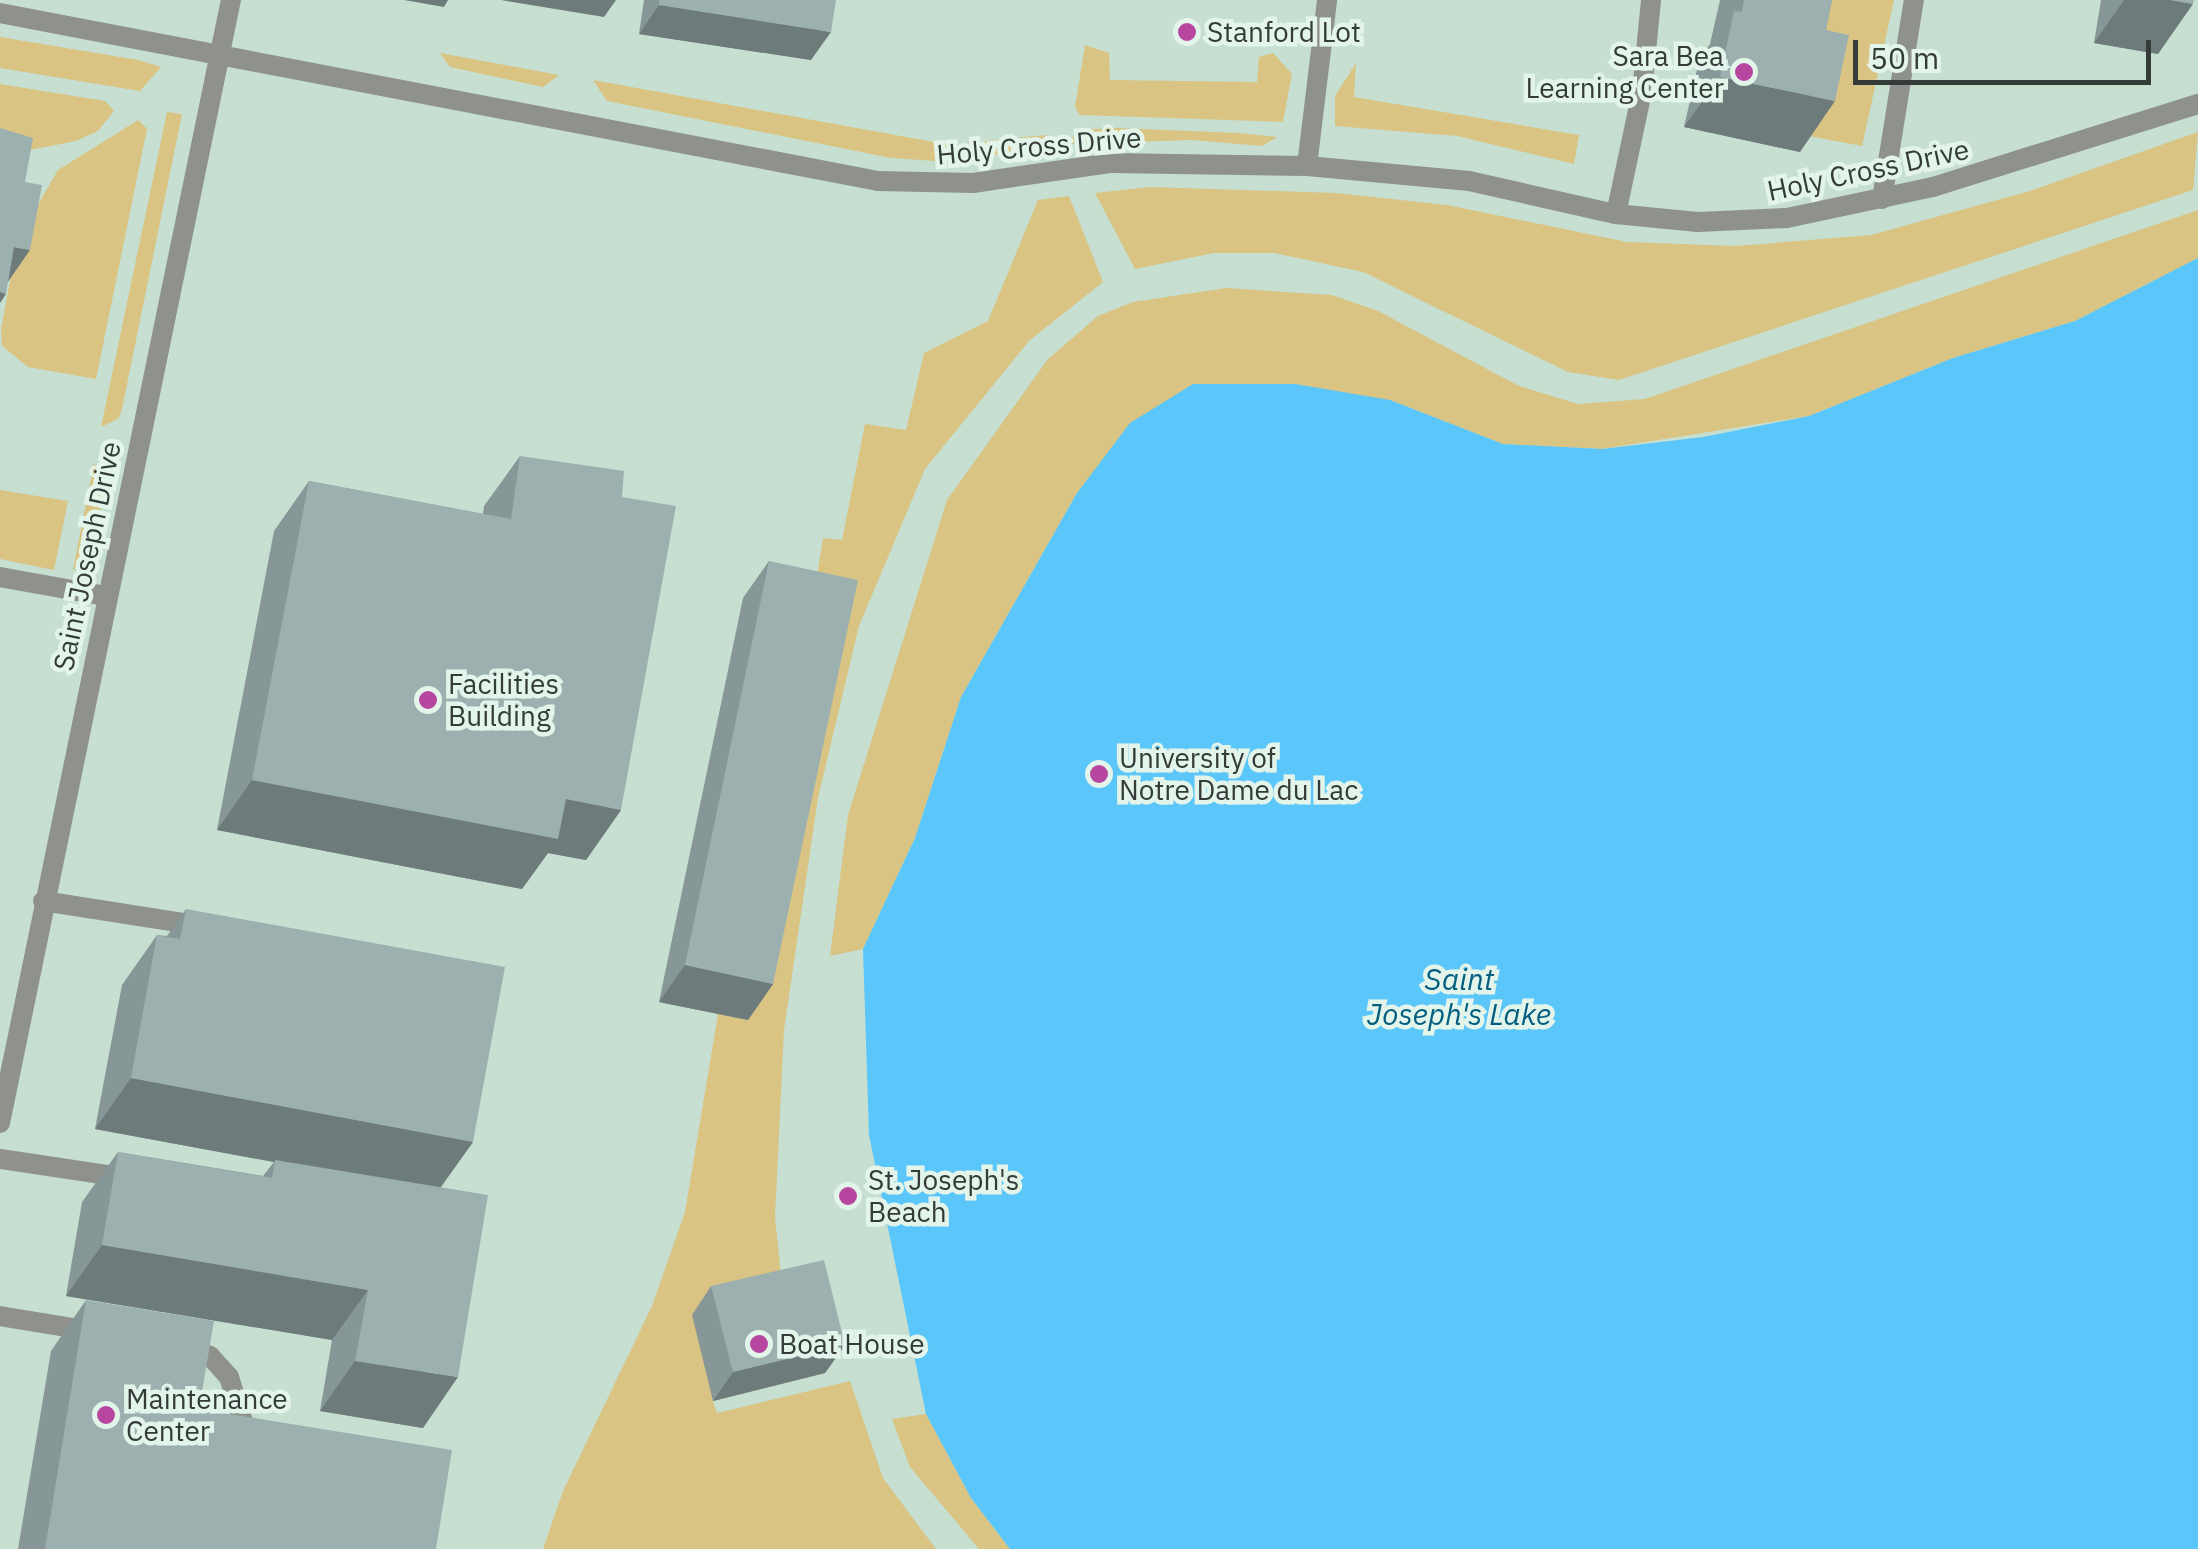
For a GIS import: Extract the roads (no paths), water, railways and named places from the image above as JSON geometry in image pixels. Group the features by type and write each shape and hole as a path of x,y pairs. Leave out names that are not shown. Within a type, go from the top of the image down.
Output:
{"street":[{"name":"Saint Joseph Drive","path":"0,1124 231,0"},
{"path":"1308,166 1327,0"},
{"path":"1616,214 1642,92 1651,0"},
{"path":"1882,199 1914,0"},
{"name":"Holy Cross Drive","path":"0,13 221,52 878,181 972,183 1110,163 1308,166 1469,181 1616,214 1755,221 1882,199 2082,145 2198,104"},
{"path":"0,577 106,596"},
{"path":"43,901 230,931"},
{"path":"0,1159 156,1182"},
{"path":"0,1316 120,1336"},
{"path":"158,1342 210,1356 229,1376 244,1425 280,1452"}],"water":[{"name":"Saint Joseph's Lake","path":"2198,258 2198,1549 1010,1549 971,1498 926,1414 869,1135 863,949 915,838 961,697 1077,493 1130,423 1193,384 1295,384 1390,400 1503,444 1602,449 1703,437 1809,416 1953,358 2075,321"}],"place":[{"name":"Stanford Lot","path":"1187,32"},
{"name":"Sara Bea Learning Center","path":"1744,72"},
{"name":"Facilities Building","path":"428,700"},
{"name":"University of Notre Dame du Lac","path":"1099,774"},
{"name":"St. Joseph's Beach","path":"848,1196"},
{"name":"Boat House","path":"759,1344"},
{"name":"Maintenance Center","path":"106,1415"}]}
